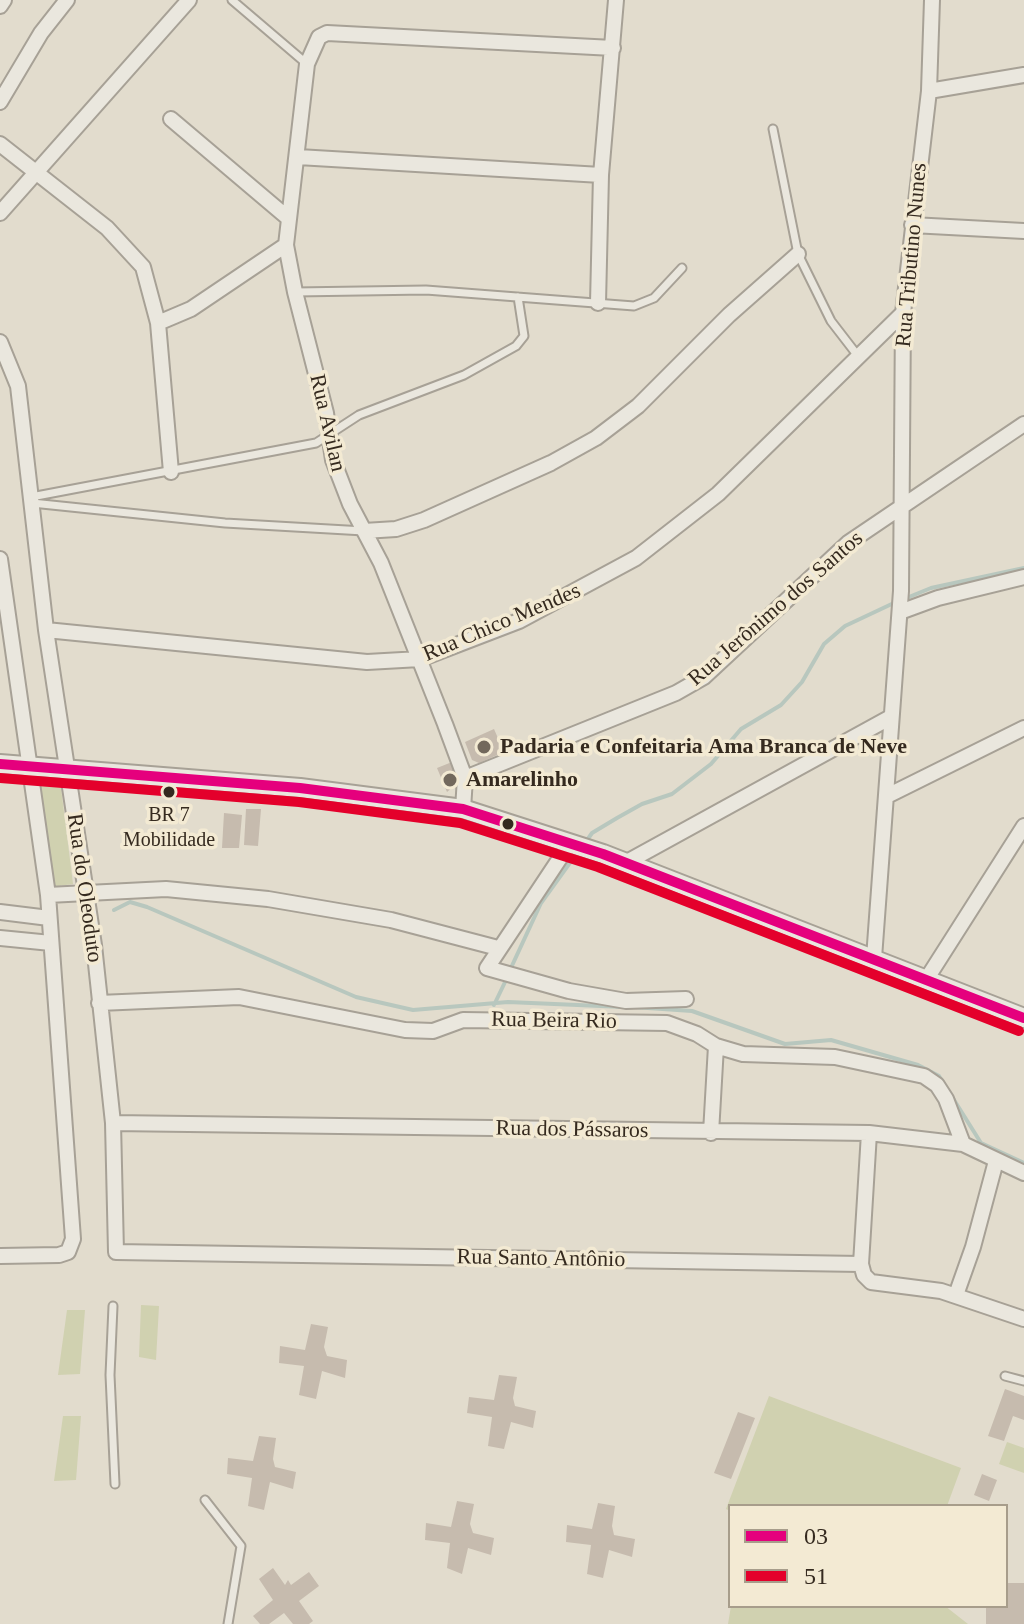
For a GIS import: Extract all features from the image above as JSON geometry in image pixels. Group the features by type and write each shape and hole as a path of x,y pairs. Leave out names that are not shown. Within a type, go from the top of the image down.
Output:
{"street":[{"path":"0,6 4,0"},
{"path":"0,102 41,33 67,0"},
{"path":"0,213 189,0"},
{"path":"598,303 601,175 616,0"},
{"name":"Rua Tributino Nunes","path":"874,958 901,591 903,313 929,91 932,0"},
{"path":"307,64 319,37 327,33 613,48"},
{"name":"Rua Avilan","path":"307,64 286,245 295,292 333,460 420,659 465,778 463,809"},
{"path":"929,91 1024,75"},
{"path":"171,119 288,218"},
{"path":"0,144 107,228 143,267 158,323 171,472"},
{"path":"298,157 601,175"},
{"path":"912,225 1024,231"},
{"path":"158,323 191,309 286,245"},
{"path":"364,531 396,529 424,520 551,463 596,438 638,406 729,315 798,254"},
{"name":"Rua Chico Mendes","path":"46,630 367,662 420,659 519,621 636,558 718,494 903,313"},
{"name":"Rua do Oleoduto","path":"0,342 18,386 46,630 85,891 113,1123 115,1249"},
{"name":"Rua Jerônimo dos Santos","path":"465,778 676,693 704,677 848,543 904,502 1024,424"},
{"name":"Rua do Oleoduto","path":"0,559 32,765 48,895 69,1149 73,1239 68,1252 0,1256"},
{"path":"900,610 1024,577"},
{"path":"627,862 891,717"},
{"path":"887,796 1024,728"},
{"path":"0,764 300,788 463,809 627,862 1024,1018"},
{"path":"926,980 1024,826"},
{"path":"575,844 498,948 491,969 626,1001 686,999"},
{"path":"48,895 166,889 321,906 498,948"},
{"path":"0,912 49,918"},
{"path":"0,938 51,943"},
{"name":"Rua Beira Rio","path":"99,1003 239,997 405,1030 433,1031 463,1020 667,1023 697,1034 716,1046 743,1054 835,1057 924,1076 937,1085 946,1099 963,1144"},
{"path":"711,1133 716,1046"},
{"name":"Rua dos Pássaros","path":"113,1123 869,1133 963,1144 1024,1173"},
{"path":"869,1133 861,1264 864,1275 871,1282 956,1295 1024,1319"},
{"path":"956,1295 973,1247 996,1161"},
{"name":"Rua Santo Antônio","path":"115,1249 119,1254 861,1264"}],"lane":[{"path":"232,0 307,64"},
{"path":"773,129 798,254 831,321 858,356"},
{"path":"295,292 426,290 598,303 644,303 666,288 682,268"},
{"path":"32,500 303,448 359,415 489,363 516,346 524,336 518,297"},
{"path":"32,500 225,523 364,531"},
{"path":"113,1306 110,1375 115,1484"},
{"path":"1005,1376 1024,1381"},
{"path":"205,1500 241,1546 228,1624"}],"green space":[{"path":"60,780 73,884 51,887 37,781"},
{"path":"141,1305 159,1306 156,1360 139,1357"},
{"path":"67,1310 85,1310 80,1374 58,1375"},
{"path":"769,1396 961,1468 948,1504 728,1504 726,1509"},
{"path":"63,1416 81,1416 76,1480 54,1481"},
{"path":"1007,1442 1024,1448 1024,1473 999,1464"},
{"path":"731,1608 948,1608 968,1624 728,1624"}],"building":[{"name":"Padaria e Confeitaria Ama Branca de Neve","path":"494,729 504,752 479,763 472,760 465,742"},
{"name":"Amarelinho","path":"452,762 458,776 455,785 447,792 437,768"},
{"path":"246,809 261,809 258,846 244,845"},
{"path":"224,813 242,815 239,848 222,848"},
{"path":"311,1324 328,1327 324,1347 327,1356 347,1360 345,1378 322,1371 316,1399 299,1395 304,1366 279,1363 280,1346 305,1350"},
{"path":"499,1375 517,1377 513,1398 515,1406 536,1411 533,1428 511,1422 504,1449 488,1446 492,1417 467,1413 469,1397 494,1400"},
{"path":"1005,1389 1024,1396 1024,1420 1013,1416 1004,1441 988,1436"},
{"path":"738,1412 755,1418 731,1479 714,1473"},
{"path":"259,1436 276,1438 275,1467 296,1472 293,1489 270,1482 264,1510 248,1506 252,1478 227,1474 228,1458 253,1461"},
{"path":"982,1474 997,1480 989,1501 974,1495"},
{"path":"457,1501 474,1504 470,1524 473,1533 494,1538 491,1555 468,1548 462,1574 447,1568 450,1543 425,1540 426,1523 451,1527"},
{"path":"598,1503 615,1506 614,1535 635,1539 632,1557 609,1550 603,1578 587,1574 591,1545 566,1542 567,1525 592,1529"},
{"path":"273,1568 285,1585 288,1580 291,1585 309,1572 319,1586 299,1601 313,1621 309,1624 293,1624 284,1613 269,1624 260,1624 253,1616 273,1600 259,1579"},
{"path":"1008,1583 1024,1583 1024,1624 986,1624 986,1608 1008,1608"}],"waterway":[{"path":"904,599 931,588 1024,568"},
{"path":"585,843 592,833 642,804 672,794 711,764 741,729 781,705 802,682 824,644 845,626 896,602"},
{"path":"510,970 541,903 577,853"},
{"path":"114,910 130,902 147,907 356,997 413,1010 508,1002 624,1007"},
{"path":"494,1005 507,978"},
{"path":"633,1007 692,1011 785,1044 831,1040 918,1065 939,1076 981,1143 1024,1163"}],"transit line":[{"name":"03","path":"0,764 300,788 463,809 603,854 1024,1018"},
{"name":"51","path":"0,778 299,802 460,823 598,867 1019,1031"}],"place":[{"name":"Padaria e Confeitaria Ama Branca de Neve","path":"484,747"},
{"name":"Amarelinho","path":"450,780"},
{"name":"BR 7 Mobilidade","path":"169,792"}]}
